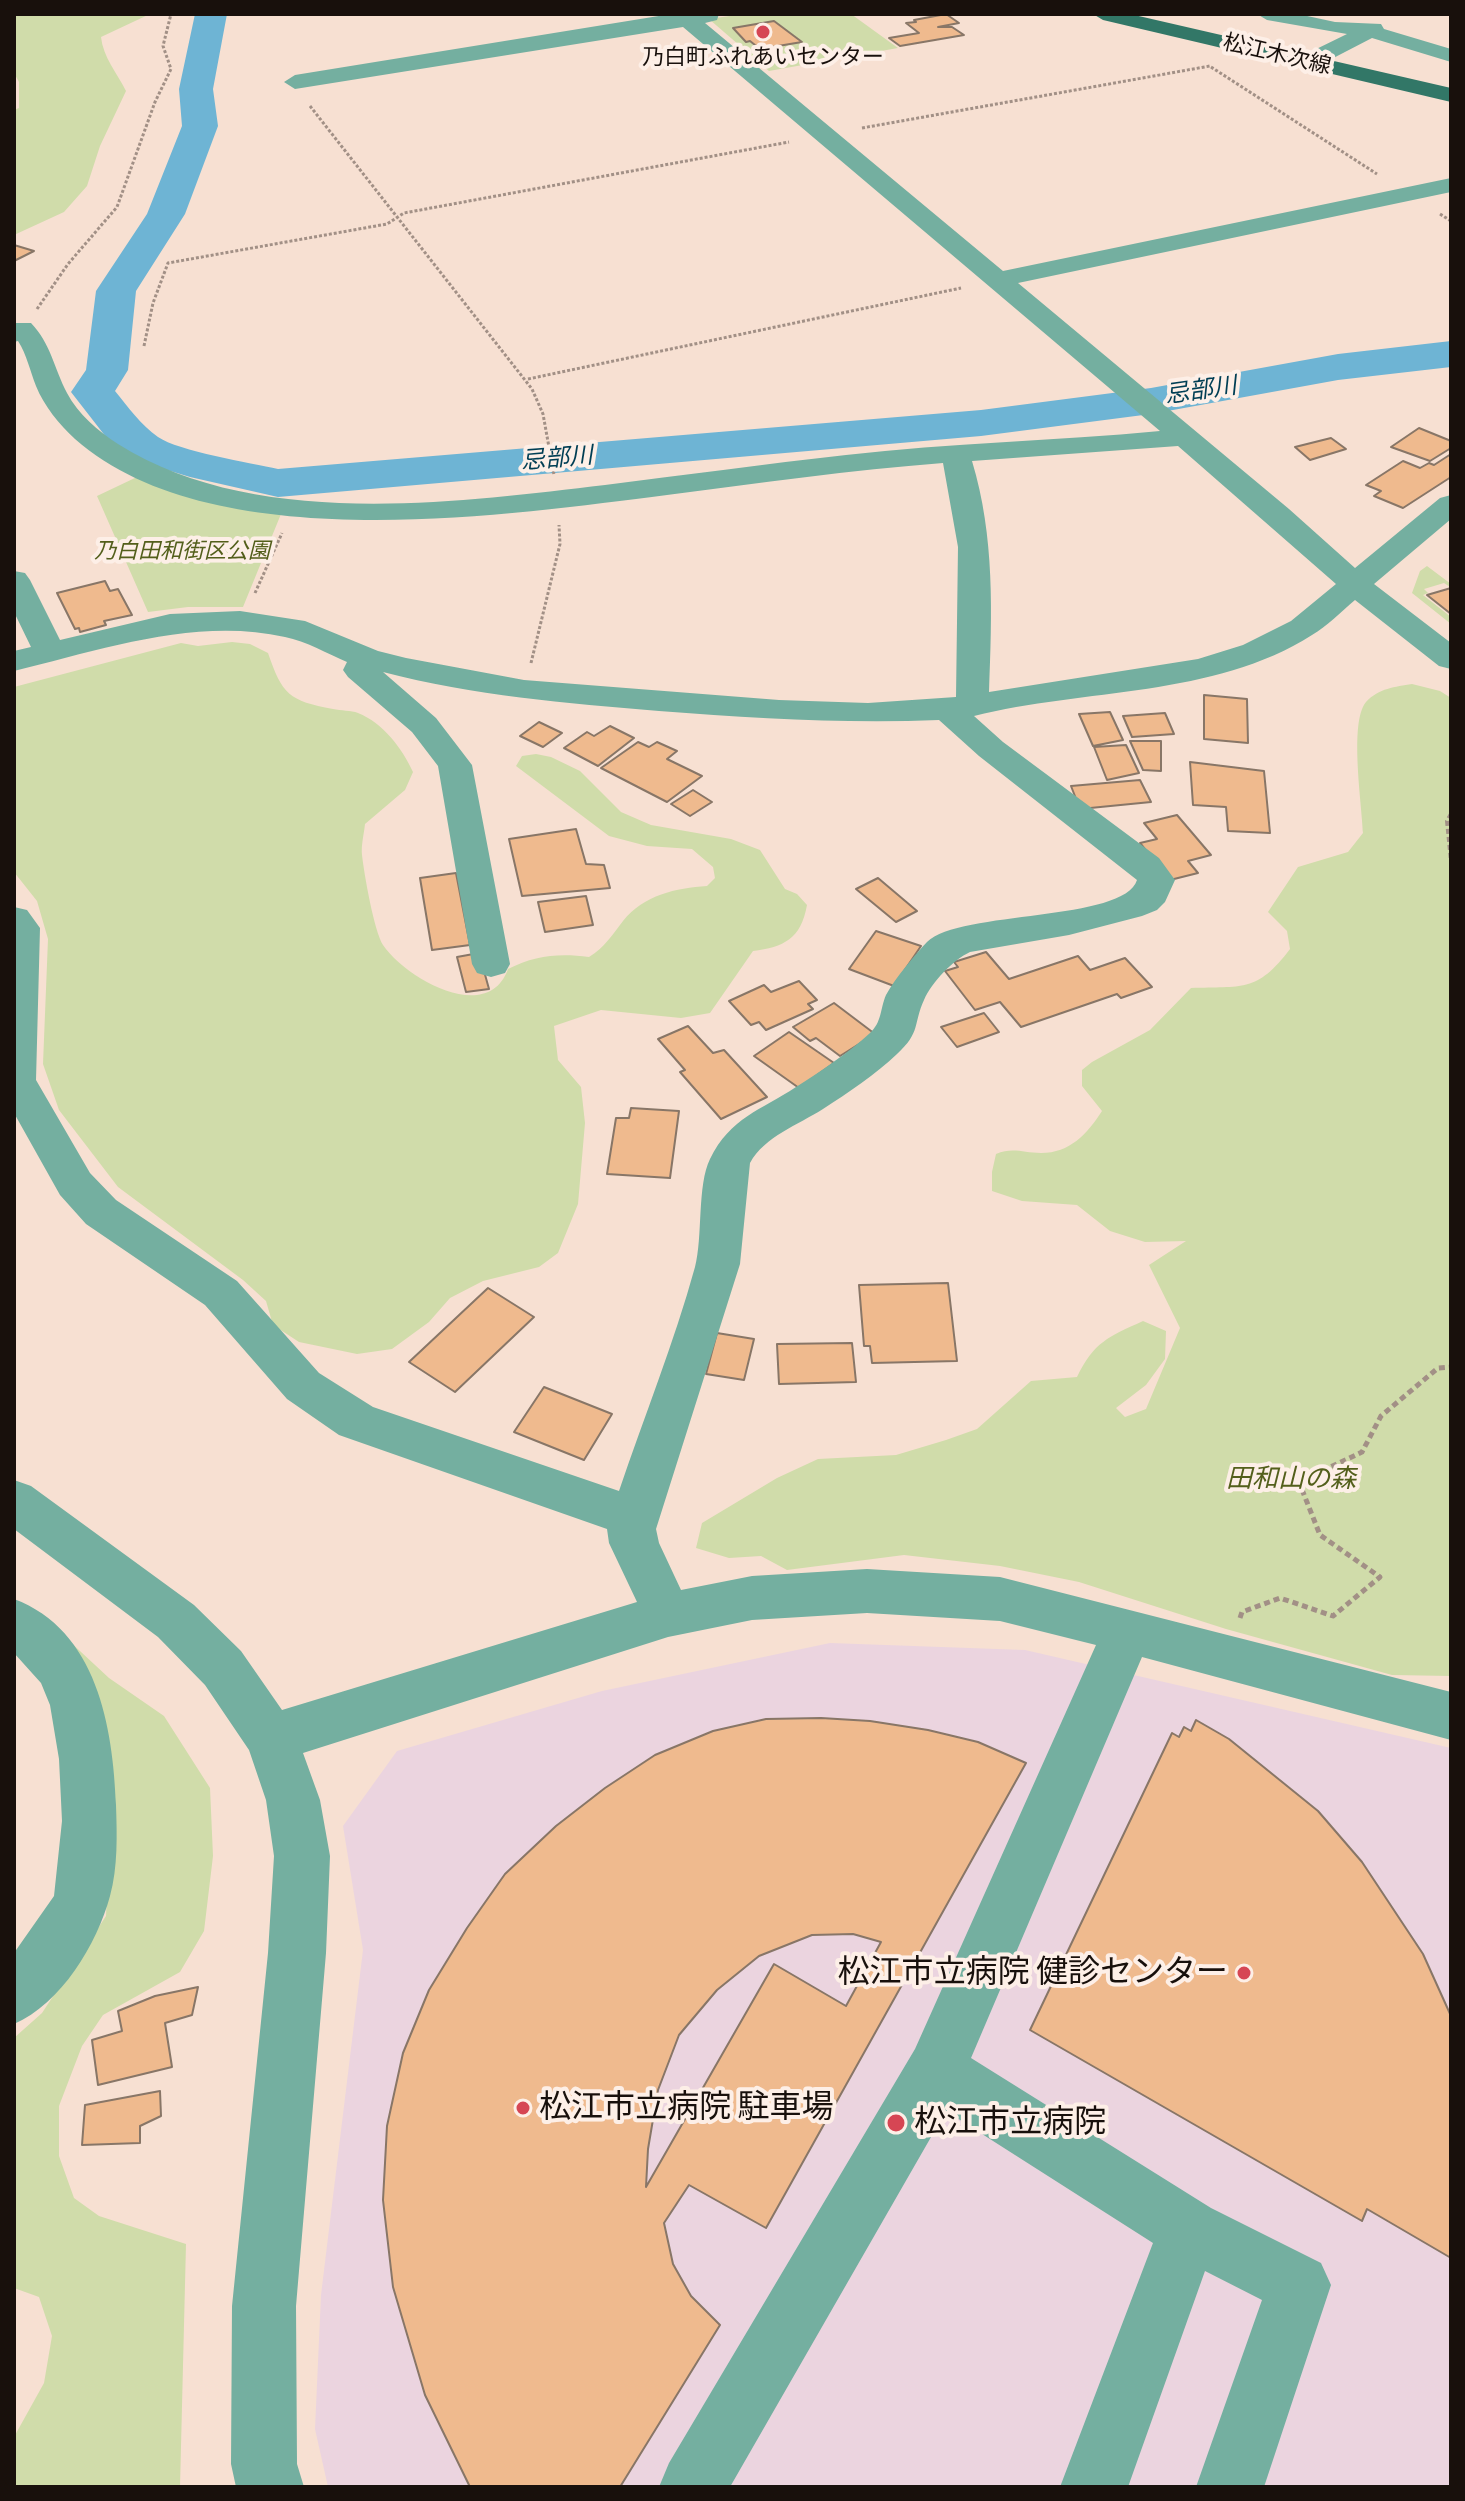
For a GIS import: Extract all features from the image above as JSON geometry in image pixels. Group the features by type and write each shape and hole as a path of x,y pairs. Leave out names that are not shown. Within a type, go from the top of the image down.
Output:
{"main road":[{"name":"松江木次線","path":"1103,14 1451,95"}],"street":[{"path":"295,82 685,17 724,14"},
{"path":"1267,14 1335,28 1370,31 1451,56"},
{"path":"685,17 1278,515 1355,585 1451,659"},
{"path":"1308,62 1396,17"},
{"path":"996,280 1451,185"},
{"path":"18,332 35,342 49,385 67,414 85,433 111,452 176,482 250,500 294,506 398,511 558,499 955,454 1181,435"},
{"path":"668,1615 634,1543 631,1529 718,1264 729,1163 740,1144 758,1128 811,1097 883,1044 898,1028 905,997 932,959 943,949 962,941 1069,923 1114,911 1144,901 1152,893 1156,880 1146,866 991,749 960,708 975,536 967,489 955,454"},
{"path":"14,661 170,624 240,621 294,628 366,658 471,682 524,690 779,710 868,713 960,708 1203,668 1255,652 1302,628 1451,504"},
{"path":"14,580 50,652"},
{"path":"366,658 360,670 424,725 455,765 491,964"},
{"path":"14,919 21,928 16,1080 75,1184 101,1212 221,1293 303,1386 356,1421 633,1517"},
{"path":"14,1501 176,1621 223,1668 271,1738 293,1800 302,1856 297,1953 264,2306 264,2464 270,2487"},
{"path":"271,1738 668,1615 752,1598 867,1591 1000,1599 1451,1716"},
{"path":"14,1622 45,1647 70,1685 83,1734 89,1838 82,1896 47,1963 14,1995"},
{"path":"693,2487 936,2070 1128,1630"},
{"path":"936,2070 1189,2230 1299,2285 1230,2487"},
{"path":"1094,2487 1189,2230"}],"path":[{"path":"18,332 68,264 117,207 155,102 171,69 163,46 171,14"},
{"path":"144,346 153,303 168,263 387,224 404,213 1251,59 1265,52"},
{"path":"1210,66 1451,221"},
{"path":"295,82 295,87 511,363 528,379 540,399 548,442"},
{"path":"528,379 996,280"},
{"path":"524,690 560,544 558,499"},
{"path":"252,599 294,506"},
{"path":"1451,814 1447,821 1451,861"},
{"path":"1223,1656 1242,1612 1280,1598 1333,1616 1380,1577 1320,1535 1299,1482 1362,1452 1381,1416 1438,1368 1451,1367"}],"shaded area":[{"name":"松江市立病院","path":"830,1643 1025,1650 1451,1748 1451,2487 328,2487 315,2429 321,2295 363,1950 343,1826 397,1751 602,1691"}],"green space":[{"path":"14,14 150,14 101,37 107,58 126,91 100,146 87,186 64,212 14,235 14,110 19,108 19,82 14,73"},
{"path":"743,14 851,14 898,48 769,71 709,19"},
{"name":"乃白田和街区公園","path":"137,477 211,502 281,514 243,607 188,607 148,612 97,496"},
{"path":"1427,566 1451,584 1450,587 1444,583 1424,589 1428,593 1423,595 1451,617 1451,624 1412,593 1420,571"},
{"path":"232,642 250,644 268,653 283,687 297,699 355,712 376,723 391,737 409,763 413,772 405,790 365,824 362,855 373,915 383,945 409,971 427,982 447,991 466,995 483,994 498,985 508,969 528,961 558,955 589,957 641,905 661,894 707,886 715,878 713,867 692,849 647,846 609,836 516,766 522,756 536,754 551,757 580,771 621,812 651,825 731,839 760,850 785,889 797,894 807,905 795,933 782,944 753,951 710,1013 681,1018 601,1010 554,1026 558,1060 581,1087 585,1123 578,1204 558,1253 539,1267 483,1281 450,1298 429,1322 392,1349 357,1354 299,1342 273,1325 266,1301 243,1280 118,1187 59,1110 43,1064 48,939 37,901 14,872 14,687 181,643 198,646"},
{"name":"田和山の森","path":"1412,684 1440,691 1451,698 1451,1676 1392,1675 1226,1629 1079,1582 1000,1566 904,1555 787,1570 761,1556 729,1558 696,1548 702,1523 777,1478 818,1459 896,1455 977,1429 1031,1381 1077,1377 1103,1342 1143,1321 1166,1331 1165,1359 1146,1385 1116,1408 1125,1417 1146,1409 1180,1328 1149,1265 1186,1241 1145,1242 1110,1231 1077,1205 1022,1201 992,1191 996,1154 1051,1152 1077,1141 1102,1111 1082,1086 1082,1070 1150,1030 1191,988 1247,984 1258,980 1278,963 1290,949 1287,931 1268,912 1298,867 1348,852 1363,833 1357,745 1361,712 1366,702 1376,694"},
{"path":"38,1612 109,1678 164,1716 210,1788 213,1856 204,1931 180,1972 103,2015 82,2046 59,2106 59,2156 74,2198 99,2216 186,2244 180,2487 14,2487 14,2437 44,2383 52,2336 39,2297 14,2288 14,2038 42,2013 106,1916 108,1867"}],"building":[{"path":"946,14 959,23 938,27 952,27 964,35 900,46 889,38 919,33 906,23"},
{"name":"乃白町ふれあいセンター","path":"774,21 802,42 760,49 750,41 746,42 733,28"},
{"path":"14,245 34,251 14,261"},
{"path":"1419,428 1451,441 1451,448 1430,461 1391,447"},
{"path":"1331,438 1346,449 1310,460 1295,447"},
{"path":"1451,454 1451,477 1403,508 1374,496 1381,491 1366,485 1403,461 1420,468 1429,463 1434,465"},
{"path":"105,581 110,591 118,589 132,615 104,621 106,625 80,632 79,628 75,629 57,593"},
{"path":"1451,588 1451,614 1427,595"},
{"path":"1204,695 1247,699 1248,743 1204,739"},
{"path":"1110,712 1123,740 1093,746 1079,714"},
{"path":"1165,713 1174,734 1132,737 1123,716"},
{"path":"539,722 562,733 543,747 520,736"},
{"path":"610,726 634,738 598,766 564,748 587,732 594,736"},
{"path":"1130,741 1161,741 1161,771 1143,770"},
{"path":"638,742 649,747 657,742 677,751 667,759 702,776 667,802 601,768"},
{"path":"1126,745 1139,773 1107,780 1094,747"},
{"path":"1190,762 1264,771 1270,833 1228,831 1226,807 1193,805"},
{"path":"1140,780 1151,802 1080,809 1071,786"},
{"path":"693,790 712,802 690,816 671,804"},
{"path":"1177,815 1211,855 1188,861 1198,873 1170,880 1140,843 1157,839 1144,823"},
{"path":"576,829 586,864 604,865 610,888 522,896 509,839"},
{"path":"456,873 470,945 432,950 420,878"},
{"path":"878,878 917,911 896,922 856,889"},
{"path":"586,896 593,925 545,932 538,902"},
{"path":"876,931 921,946 894,986 849,969"},
{"path":"986,952 1009,979 1078,956 1090,970 1125,958 1152,987 1121,998 1117,994 1021,1027 1000,1002 975,1010 945,971 958,967 954,962"},
{"path":"479,953 489,989 466,992 457,957"},
{"path":"799,981 817,1000 808,1004 813,1009 766,1030 759,1022 751,1025 729,1001 764,985 771,992"},
{"path":"834,1003 875,1034 840,1056 816,1038 810,1041 793,1027"},
{"path":"984,1013 999,1032 957,1047 941,1027"},
{"path":"688,1026 713,1053 724,1050 767,1097 721,1119 680,1072 685,1070 658,1039"},
{"path":"789,1032 834,1063 799,1088 754,1056"},
{"path":"631,1108 679,1111 670,1178 607,1174 616,1118 629,1118"},
{"path":"948,1283 957,1361 872,1363 870,1346 864,1346 859,1285"},
{"path":"488,1288 534,1317 455,1392 409,1362"},
{"path":"717,1333 754,1339 744,1380 706,1374"},
{"path":"852,1343 856,1382 779,1384 777,1344"},
{"path":"544,1387 612,1414 584,1460 514,1432"},
{"name":"松江市立病院 駐車場","path":"766,1719 870,1721 928,1730 978,1742 1026,1763 766,2228 689,2185 664,2223 673,2264 691,2296 720,2325 620,2487 470,2487 425,2395 393,2287 383,2200 387,2126 403,2053 429,1990 467,1928 505,1874 556,1826 655,1755 713,1731","holes":["853,1934 881,1942 846,2006 774,1964 646,2187 648,2149 658,2090 679,2035 717,1990 759,1956 812,1935"]},
{"name":"松江市立病院 健診センター","path":"1196,1720 1229,1739 1318,1811 1362,1862 1423,1954 1451,2016 1451,2258 1367,2209 1362,2221 1030,2030 1172,1733 1179,1737 1184,1727 1191,1731"},
{"path":"198,1987 192,2015 165,2023 172,2067 98,2085 92,2040 122,2031 118,2011 155,1996"},
{"path":"160,2091 161,2116 140,2126 140,2143 82,2145 85,2105"}],"waterway":[{"name":"忌部川","path":"211,14 196,89 200,126 166,214 116,291 107,370 93,392 122,428 144,448 206,467 278,483 981,423 1151,401 1338,367 1451,354"}],"place":[{"name":"乃白町ふれあいセンター","path":"763,32"},
{"name":"松江市立病院 健診センター","path":"1244,1973"},
{"name":"松江市立病院 駐車場","path":"523,2108"},
{"name":"松江市立病院","path":"896,2123"}]}
